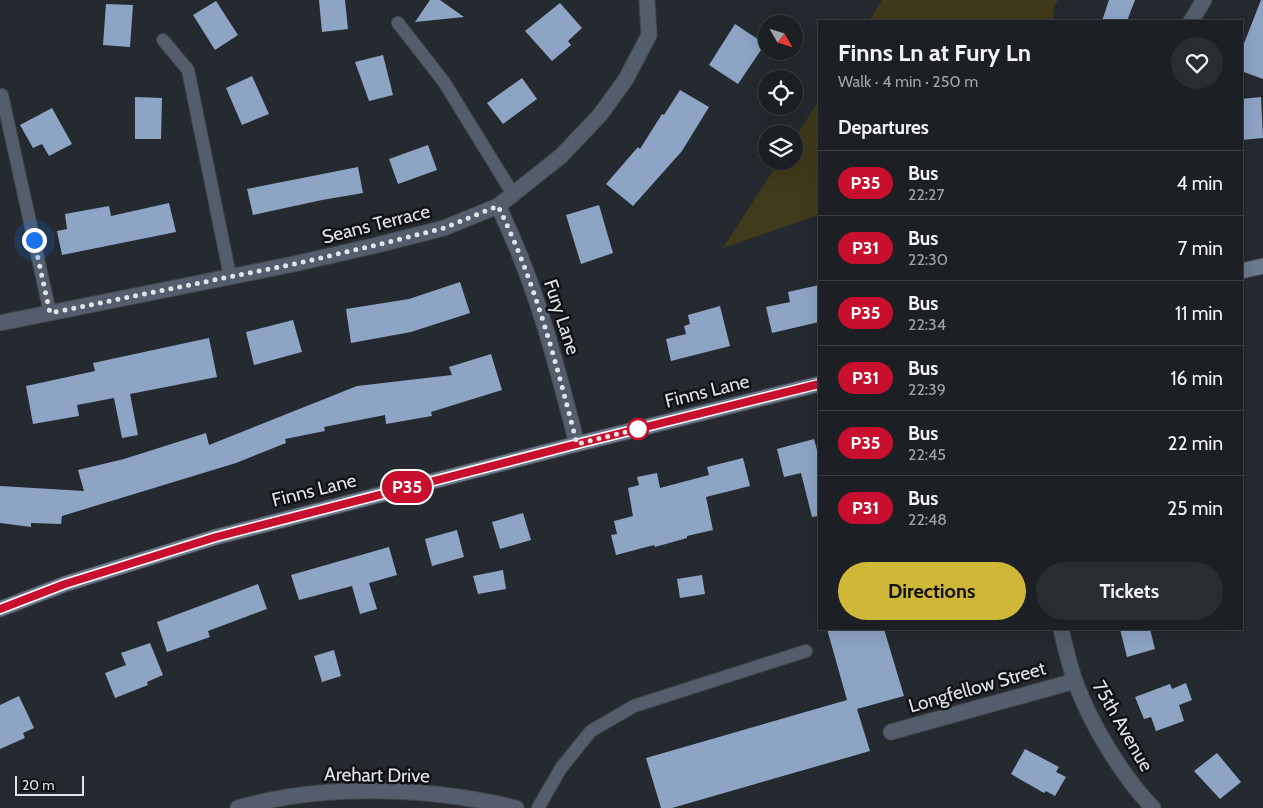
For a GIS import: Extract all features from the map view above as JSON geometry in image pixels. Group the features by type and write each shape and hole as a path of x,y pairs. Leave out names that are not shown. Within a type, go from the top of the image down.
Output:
{"street":[{"name":"Seans Terrace","path":"0,323 294,264 444,228 498,206 561,156 600,115 626,79 649,35 647,0"},
{"path":"1192,20 1204,0"},
{"name":"Fury Lane","path":"498,206 521,254 533,289 559,372 577,444"},
{"path":"1243,271 1263,266"},
{"name":"Finns Lane","path":"0,609 65,584 216,537 818,384"},
{"name":"75th Avenue","path":"1061,630 1075,681 1092,718 1140,794 1153,808"},
{"name":"Longfellow Street","path":"891,732 1075,681"},
{"name":"Arehart Drive","path":"238,808 278,803 321,792 390,792 468,799 516,808"}],"lane":[{"path":"398,23 444,82 513,194"},
{"path":"163,40 188,70 230,276"},
{"path":"2,95 50,313"},
{"path":"538,808 560,768 591,731 634,706 806,650"}],"shaded area":[{"path":"882,0 1058,0 1054,6 1053,20 870,20"},
{"path":"818,102 818,215 723,248 773,170 803,170 803,125"}],"building":[{"path":"319,0 345,0 348,29 322,32"},
{"path":"430,0 440,0 464,17 415,22"},
{"path":"1109,0 1135,0 1127,20 1102,20"},
{"path":"1261,0 1263,0 1263,79 1243,72 1243,46"},
{"path":"216,1 238,35 215,50 193,15"},
{"path":"560,3 582,28 568,41 571,45 552,61 525,31"},
{"path":"106,4 133,5 130,47 103,45"},
{"path":"735,24 758,39 758,54 738,84 709,65"},
{"path":"383,55 393,95 369,101 355,62"},
{"path":"252,76 269,114 242,125 226,88"},
{"path":"522,78 537,99 503,124 487,103"},
{"path":"680,90 709,107 682,151 633,206 606,184 638,147 640,149"},
{"path":"135,97 162,98 161,139 135,139"},
{"path":"1261,97 1263,138 1243,140 1243,99"},
{"path":"52,108 72,144 49,156 42,144 33,148 20,125"},
{"path":"428,145 437,170 398,184 389,159"},
{"path":"358,167 363,193 253,215 247,189"},
{"path":"169,203 176,232 62,255 57,231 67,229 65,214 109,206 111,216"},
{"path":"599,205 613,253 581,264 566,215"},
{"path":"460,282 470,313 411,332 351,343 346,309 409,299"},
{"path":"818,285 818,322 772,333 766,307 790,302 788,292"},
{"path":"720,306 730,346 671,361 666,339 686,334 684,326 690,324 688,315"},
{"path":"293,320 302,352 254,365 246,332"},
{"path":"209,338 217,377 130,394 138,435 122,438 114,398 77,405 79,416 33,424 26,386 95,371 93,363"},
{"path":"491,354 502,390 431,412 432,416 386,424 385,415 324,427 325,431 285,439 286,443 236,463 62,516 61,524 31,523 31,527 0,523 0,486 84,491 78,470 124,459 206,433 209,445 357,386 452,375 449,367"},
{"path":"814,439 818,453 818,516 812,517 801,473 784,477 777,449"},
{"path":"743,458 750,486 706,497 713,530 687,536 687,538 655,547 654,545 616,555 611,535 617,534 614,521 633,516 628,488 639,485 637,477 657,473 660,488 709,475 707,467"},
{"path":"523,513 531,540 500,549 492,522"},
{"path":"457,530 464,557 432,566 425,539"},
{"path":"389,547 397,575 369,583 377,609 360,614 352,586 299,600 291,575"},
{"path":"503,570 506,589 478,594 473,576"},
{"path":"702,575 705,594 680,598 677,579"},
{"path":"258,584 267,609 208,631 210,637 167,652 157,622"},
{"path":"827,630 884,630 904,696 857,709 870,751 672,808 661,808 646,758 847,700"},
{"path":"1120,630 1150,630 1155,649 1127,657"},
{"path":"150,643 163,675 147,682 148,685 115,698 105,673 126,665 121,653"},
{"path":"334,650 341,676 322,682 314,656"},
{"path":"1186,683 1192,700 1179,705 1184,721 1156,731 1151,717 1144,719 1135,697 1170,684 1172,689"},
{"path":"19,696 34,728 23,733 25,738 0,749 0,705"},
{"path":"1025,749 1059,767 1056,772 1066,777 1055,796 1046,791 1044,793 1011,774"},
{"path":"1217,753 1241,782 1220,799 1194,771"}],"bus line":[{"name":"P35","path":"0,609 65,584 216,537 299,514 818,384"}],"route":[{"path":"34,240 50,313 294,264 377,245 444,228 498,206 521,254 533,289 559,372 577,444 638,429"}]}
